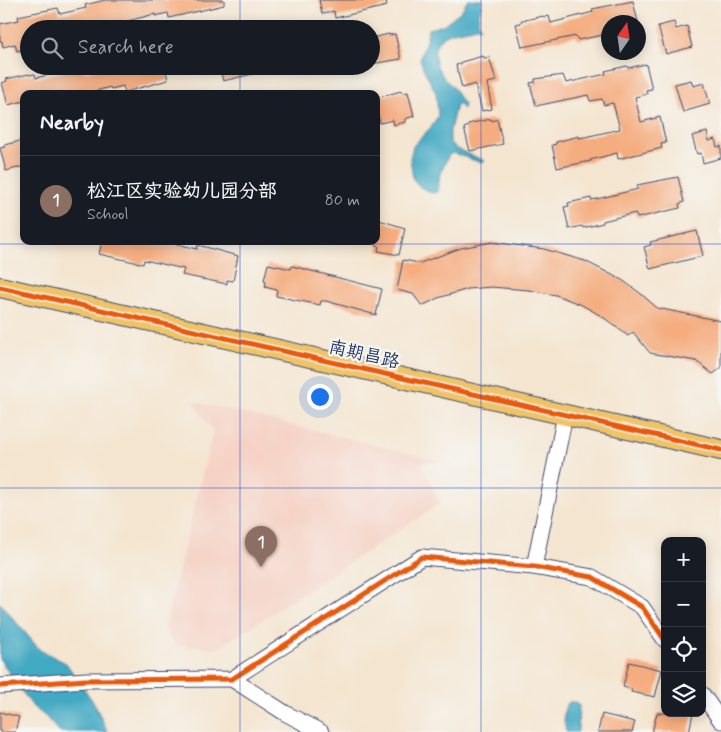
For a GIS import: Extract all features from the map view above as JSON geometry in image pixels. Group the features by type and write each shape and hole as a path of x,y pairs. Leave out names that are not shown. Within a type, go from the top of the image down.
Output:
{"main road":[{"name":"南期昌路","path":"0,287 721,450"}],"street":[{"path":"534,567 565,415"},
{"path":"4,686 86,680 232,679 422,557 534,567 592,577 642,607 661,634"},
{"path":"232,679 285,713 321,732"},
{"path":"706,700 721,721"}],"shaded area":[{"path":"192,401 440,461 422,463 440,504 217,649 176,645 164,630 213,431"}],"water":[{"path":"468,0 482,0 478,21 481,28 477,27 450,33 438,42 435,54 441,73 464,104 463,109 456,105 450,131 450,143 457,149 485,161 483,163 453,153 449,155 440,173 438,192 432,193 420,187 413,179 410,158 413,146 431,127 438,116 436,93 420,58 428,29 443,25 461,11"},
{"path":"0,603 40,650 66,663 94,703 108,732 59,732 46,717 33,707 0,658"},
{"path":"569,702 575,702 579,705 578,732 566,732 564,712"}],"building":[{"path":"105,0 224,0 224,5 169,18 168,13 131,20 20,20 20,50 17,51 15,44 3,47 2,41 0,41 0,24 19,20 18,16 58,8 60,14 86,8 85,5"},
{"path":"319,0 386,0 387,6 335,18 334,11 322,14"},
{"path":"633,1 636,15 601,15 601,35 578,40 576,36 522,47 516,24 521,23 521,21 549,16 551,23 593,12 592,9"},
{"path":"674,22 676,29 687,26 692,47 666,54 658,26"},
{"path":"395,34 401,59 380,62 380,36"},
{"path":"483,56 484,58 489,57 496,81 487,83 492,109 482,111 475,84 462,88 456,65"},
{"path":"646,64 652,89 646,90 647,94 635,97 641,122 660,117 666,143 661,144 662,148 618,159 617,153 557,168 552,145 556,144 556,142 620,129 613,103 604,105 602,99 590,101 588,95 536,106 530,83 535,82 535,79 563,75 566,83 606,74 605,71"},
{"path":"24,75 35,75 36,78 48,75 167,75 168,80 132,90 124,90 123,86 99,90 20,90 20,102 8,105 2,83 7,81 6,79"},
{"path":"221,75 248,75 223,81"},
{"path":"691,80 693,86 704,83 710,104 683,112 675,84"},
{"path":"401,91 402,93 408,92 414,116 405,119 405,122 394,125 393,120 380,123 380,97"},
{"path":"491,119 492,121 497,119 503,144 470,151 464,128 469,126 468,124"},
{"path":"707,132 709,141 715,139 717,147 721,146 721,158 703,163 701,153 697,154 692,136"},
{"path":"20,141 20,167 6,171 0,148 5,147 4,145"},
{"path":"678,177 684,202 679,204 680,208 637,218 635,213 583,228 582,226 569,229 564,207 569,206 568,203 591,198 591,200 597,199 638,189 637,185"},
{"path":"380,220 405,228 399,255 378,251 379,246 376,245 380,245"},
{"path":"697,231 703,256 650,269 644,247 651,245 650,242"},
{"path":"492,242 544,249 585,261 622,280 657,308 721,321 721,368 713,374 696,361 650,353 633,332 628,336 603,317 582,305 556,295 529,290 491,287 468,289 438,298 422,306 413,294 397,290 403,260 420,263 461,248"},
{"path":"101,245 182,245 197,249 198,245 238,256 233,281 227,280 227,284 182,275 184,269 144,260 143,264 99,254"},
{"path":"268,264 291,269 292,266 382,289 376,315 326,301 321,301 320,305 276,296 277,290 265,287 266,281 264,280"},
{"path":"629,662 661,670 655,697 631,692 632,689 623,687"},
{"path":"0,712 19,717 15,732 0,732"},
{"path":"657,713 661,713 661,717 692,717 689,732 652,732"},
{"path":"602,714 635,722 632,732 598,732"}],"cycle path":[{"path":"0,287 721,450"},
{"path":"0,686 86,680 232,679 422,557 534,567 592,577 642,607 661,634"}],"place":[{"name":"松江区实验幼儿园分部","path":"261,567"}]}
